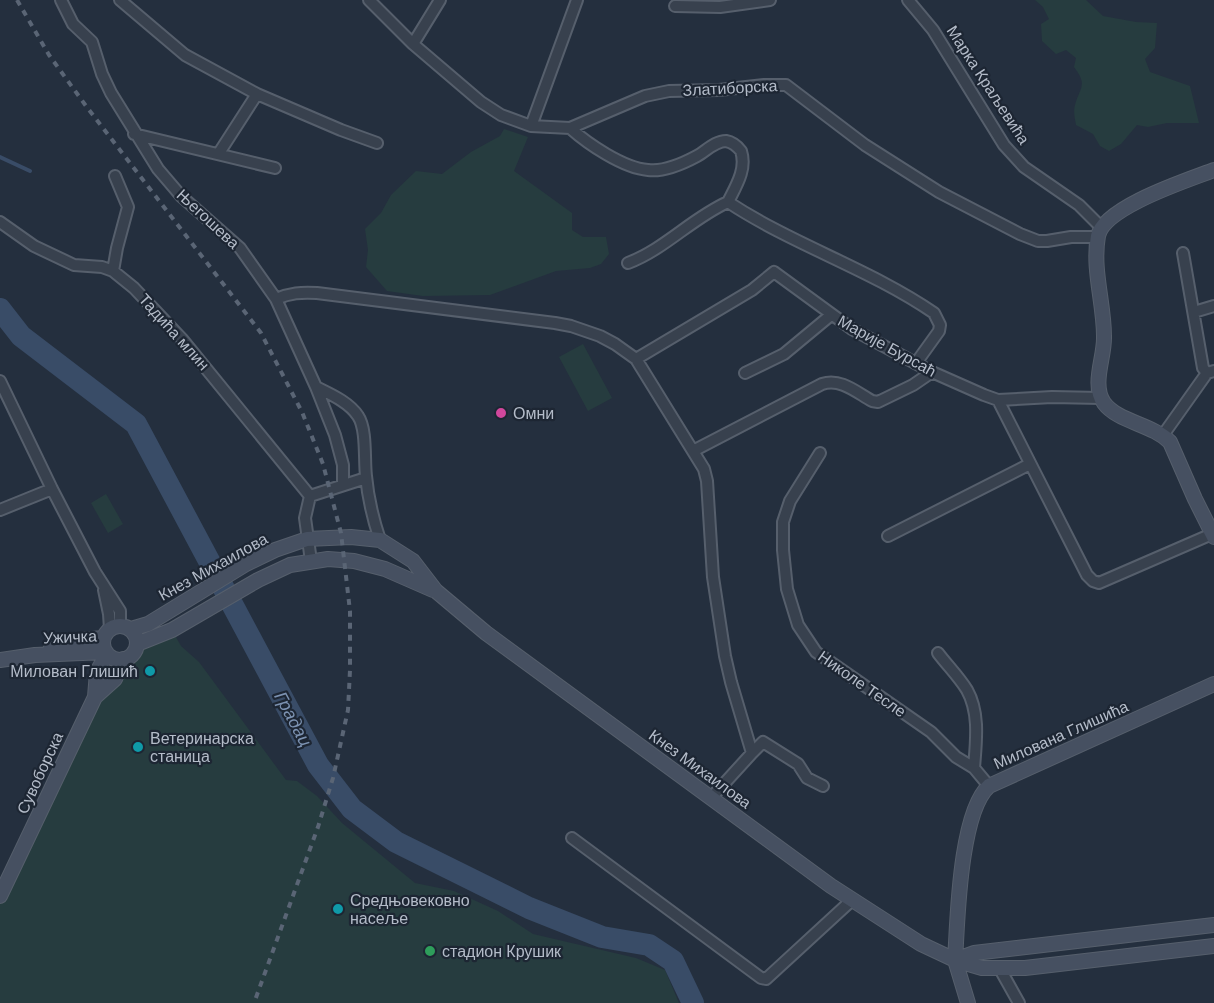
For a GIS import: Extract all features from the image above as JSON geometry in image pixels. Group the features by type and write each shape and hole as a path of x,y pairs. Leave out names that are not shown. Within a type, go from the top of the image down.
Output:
{"main road":[{"path":"1213,535 1175,450 1163,435 1115,412 1101,398 1099,382 1104,332 1098,278 1099,232 1127,206 1214,170"},
{"name":"Кнез Михаилова","path":"113,638 148,624 246,564 275,550 307,539 351,537 380,540 413,561 436,591 486,633 852,900 929,948 954,960 982,968 1000,969 1214,946"},
{"name":"Кнез Михаилова","path":"137,644 172,630 258,580 290,565 311,561 328,559 354,561 385,569 436,591"},
{"path":"123,659 112,658 113,638 134,633 137,644"},
{"name":"Ужичка","path":"0,660 35,655 81,640 113,638"},
{"name":"Сувоборска","path":"0,896 95,697 97,672 113,638"},
{"name":"Сувоборска","path":"95,697 115,679 123,659 132,654 137,644"},
{"name":"Милована Глишића","path":"954,960 967,833 978,798 988,786 1214,684"},
{"path":"968,1003 954,960 974,953 1214,925"}],"street":[{"name":"Његошева","path":"61,0 74,24 92,42 106,84 134,134 158,169 181,196 240,248 276,299 335,435 343,465 343,484"},
{"path":"120,0 185,55 257,94 376,143"},
{"name":"Златиборска","path":"369,0 413,44 481,102 501,115 531,126 570,128 653,93 669,90 719,90 786,85 865,145 939,192 1020,234 1038,241 1047,241 1099,232"},
{"path":"413,44 441,0"},
{"path":"531,126 577,0"},
{"path":"675,6 720,7 770,0"},
{"name":"Марка Краљевића","path":"908,0 933,30 1004,145 1024,167 1079,205 1099,232"},
{"path":"219,153 257,94"},
{"path":"570,128 614,158 645,170 661,169 687,161 721,142 733,143 741,152 742,168 728,202 699,217 645,256 628,262"},
{"path":"134,134 275,168"},
{"path":"0,222 34,246 74,266 102,267 113,271 128,207 115,177"},
{"path":"728,202 755,218 856,268 934,313 940,325 939,331 916,363"},
{"path":"1163,435 1210,372 1203,368 1183,253"},
{"name":"Тадића млин","path":"113,271 134,288 182,339 310,496"},
{"name":"Марије Бурсаћ","path":"636,359 752,290 774,272 831,315 872,341 932,372 998,400 1052,397 1101,398"},
{"path":"276,299 287,294 317,293 555,322 600,336 636,359 693,451 707,481 713,577 725,657 730,682 752,753"},
{"path":"1194,312 1214,306"},
{"path":"745,373 791,349 831,315"},
{"path":"693,451 829,381 878,402 913,385 932,372"},
{"path":"0,381 4,395 52,489 102,584 120,611 113,638"},
{"path":"316,387 338,398 358,415 362,425 366,478 373,519 380,540"},
{"path":"998,400 1087,575 1095,583 1213,535"},
{"name":"Николе Тесле","path":"820,453 790,501 783,522 787,590 798,625 816,652 932,732 956,757 974,768 988,786"},
{"path":"888,536 1030,464"},
{"path":"311,561 305,518 310,496 366,478"},
{"path":"0,510 52,489"},
{"path":"938,653 967,690 972,702 976,733 974,768"},
{"path":"711,798 763,742 798,764 807,778 823,786"},
{"path":"572,838 761,978 766,979 852,900"},
{"path":"1000,969 1019,1003"}],"green space":[{"path":"1035,0 1086,0 1103,16 1157,23 1155,48 1145,59 1150,72 1190,86 1199,123 1167,123 1148,127 1137,125 1121,144 1109,151 1100,146 1093,134 1076,125 1074,107 1082,82 1074,67 1076,58 1066,50 1056,54 1042,41 1041,24 1049,19 1043,7"},
{"path":"504,129 528,137 514,171 572,213 572,230 583,237 606,237 609,254 601,264 590,268 556,271 490,295 423,296 387,291 366,267 368,250 365,229 381,213 391,195 416,171 442,174 471,152 500,136"},
{"path":"583,344 612,398 588,411 559,357"},
{"path":"106,494 123,524 108,533 91,503"},
{"path":"172,630 181,646 199,662 286,780 297,781 317,796 342,823 415,883 454,891 498,911 533,934 636,958 665,970 679,1003 0,1003 0,900 95,697 135,649"}],"waterway":[{"path":"0,157 30,171"},
{"name":"Градац","path":"0,309 21,336 136,424 318,765 352,809 396,842 529,908 602,937 649,945 673,961 693,1003"}],"railway":[{"path":"17,0 49,55 86,106 261,333 302,412 323,464 341,533 350,611 348,710 333,778 318,827 254,1003"}],"place":[{"name":"Омни","path":"501,413"},
{"name":"Милован Глишић","path":"150,671"},
{"name":"Ветеринарска станица","path":"138,747"},
{"name":"Средњовековно насеље","path":"338,909"},
{"name":"стадион Крушик","path":"430,951"}]}
